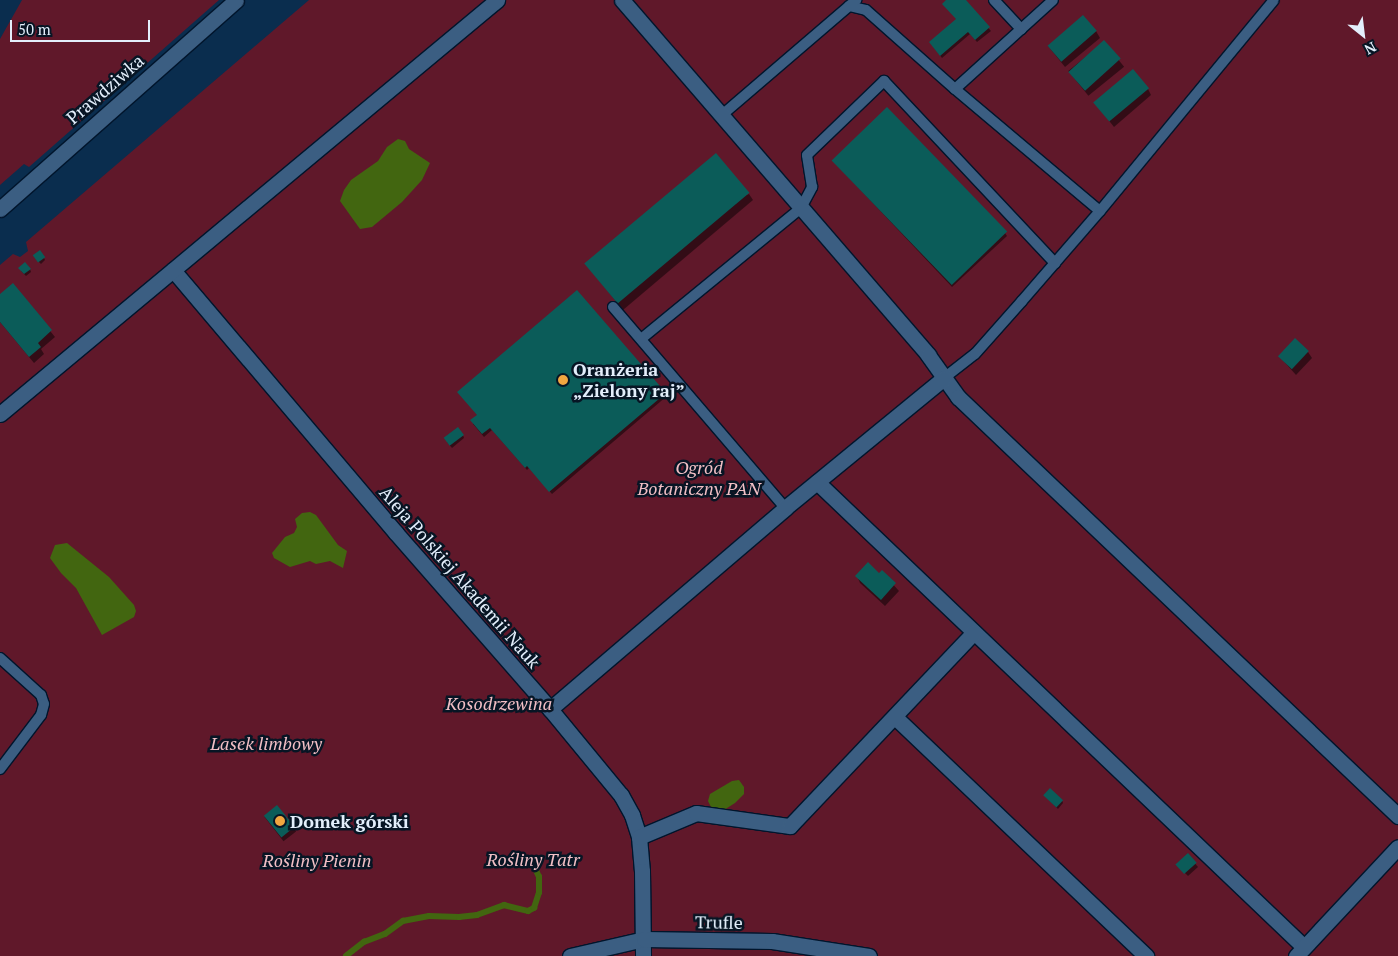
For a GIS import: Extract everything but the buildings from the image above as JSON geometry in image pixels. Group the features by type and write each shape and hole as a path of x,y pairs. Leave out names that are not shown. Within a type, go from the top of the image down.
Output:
{"street":[{"name":"Prawdziwka","path":"0,209 236,0"},
{"path":"0,414 497,0"},
{"path":"622,0 928,355 958,397 1398,816"},
{"name":"Aleja Polskiej Akademii Nauk","path":"174,270 390,526 550,708 621,796 632,815 639,837 644,940 643,956"},
{"path":"550,708 817,482 944,378"},
{"path":"817,482 974,632 1300,951 1398,847"},
{"path":"639,837 696,813 790,826 974,632"},
{"path":"894,717 1146,956"},
{"name":"Trufle","path":"570,956 644,940 772,941 869,956"}],"lane":[{"path":"994,0 1021,29"},
{"path":"955,89 1053,0"},
{"path":"944,378 975,354 1055,263 1274,0"},
{"path":"722,115 853,3 866,10 955,89 1100,211"},
{"path":"641,339 801,208 812,188 807,155 884,81 1055,263"},
{"path":"613,308 786,508"},
{"path":"0,658 42,695 44,704 41,715 0,770"}],"green space":[{"path":"22,0 219,0 29,167 24,164 0,185 0,39"},
{"name":"Ogród Botaniczny PAN","path":"309,0 1398,0 1398,956 0,956 0,265 13,254 20,257 28,251 26,242"}],"shaded area":[{"path":"398,139 405,141 409,149 430,163 422,180 402,202 372,227 360,229 340,201 344,190 351,180 378,161 387,147"},
{"path":"310,512 316,515 338,545 347,551 343,568 330,561 316,564 310,561 290,567 274,558 272,553 285,537 294,533 297,527 295,519 302,513"},
{"path":"67,543 109,577 134,605 136,611 134,617 102,635 76,588 61,573 50,558 55,545"},
{"path":"739,780 744,787 744,794 724,810 713,811 708,801 710,794 732,781"}],"waterway":[{"path":"346,956 364,942 385,934 403,921 429,916 459,917 477,915 504,905 528,911 534,908 539,893 539,877 531,860"}],"place":[{"name":"Oranżeria „Zielony raj”","path":"563,380"},
{"name":"Domek górski","path":"280,821"}],"park label":[{"name":"Kosodrzewina","path":"499,703"},
{"name":"Lasek limbowy","path":"266,743"},
{"name":"Rośliny Tatr","path":"533,859"},
{"name":"Rośliny Pienin","path":"317,860"}]}
